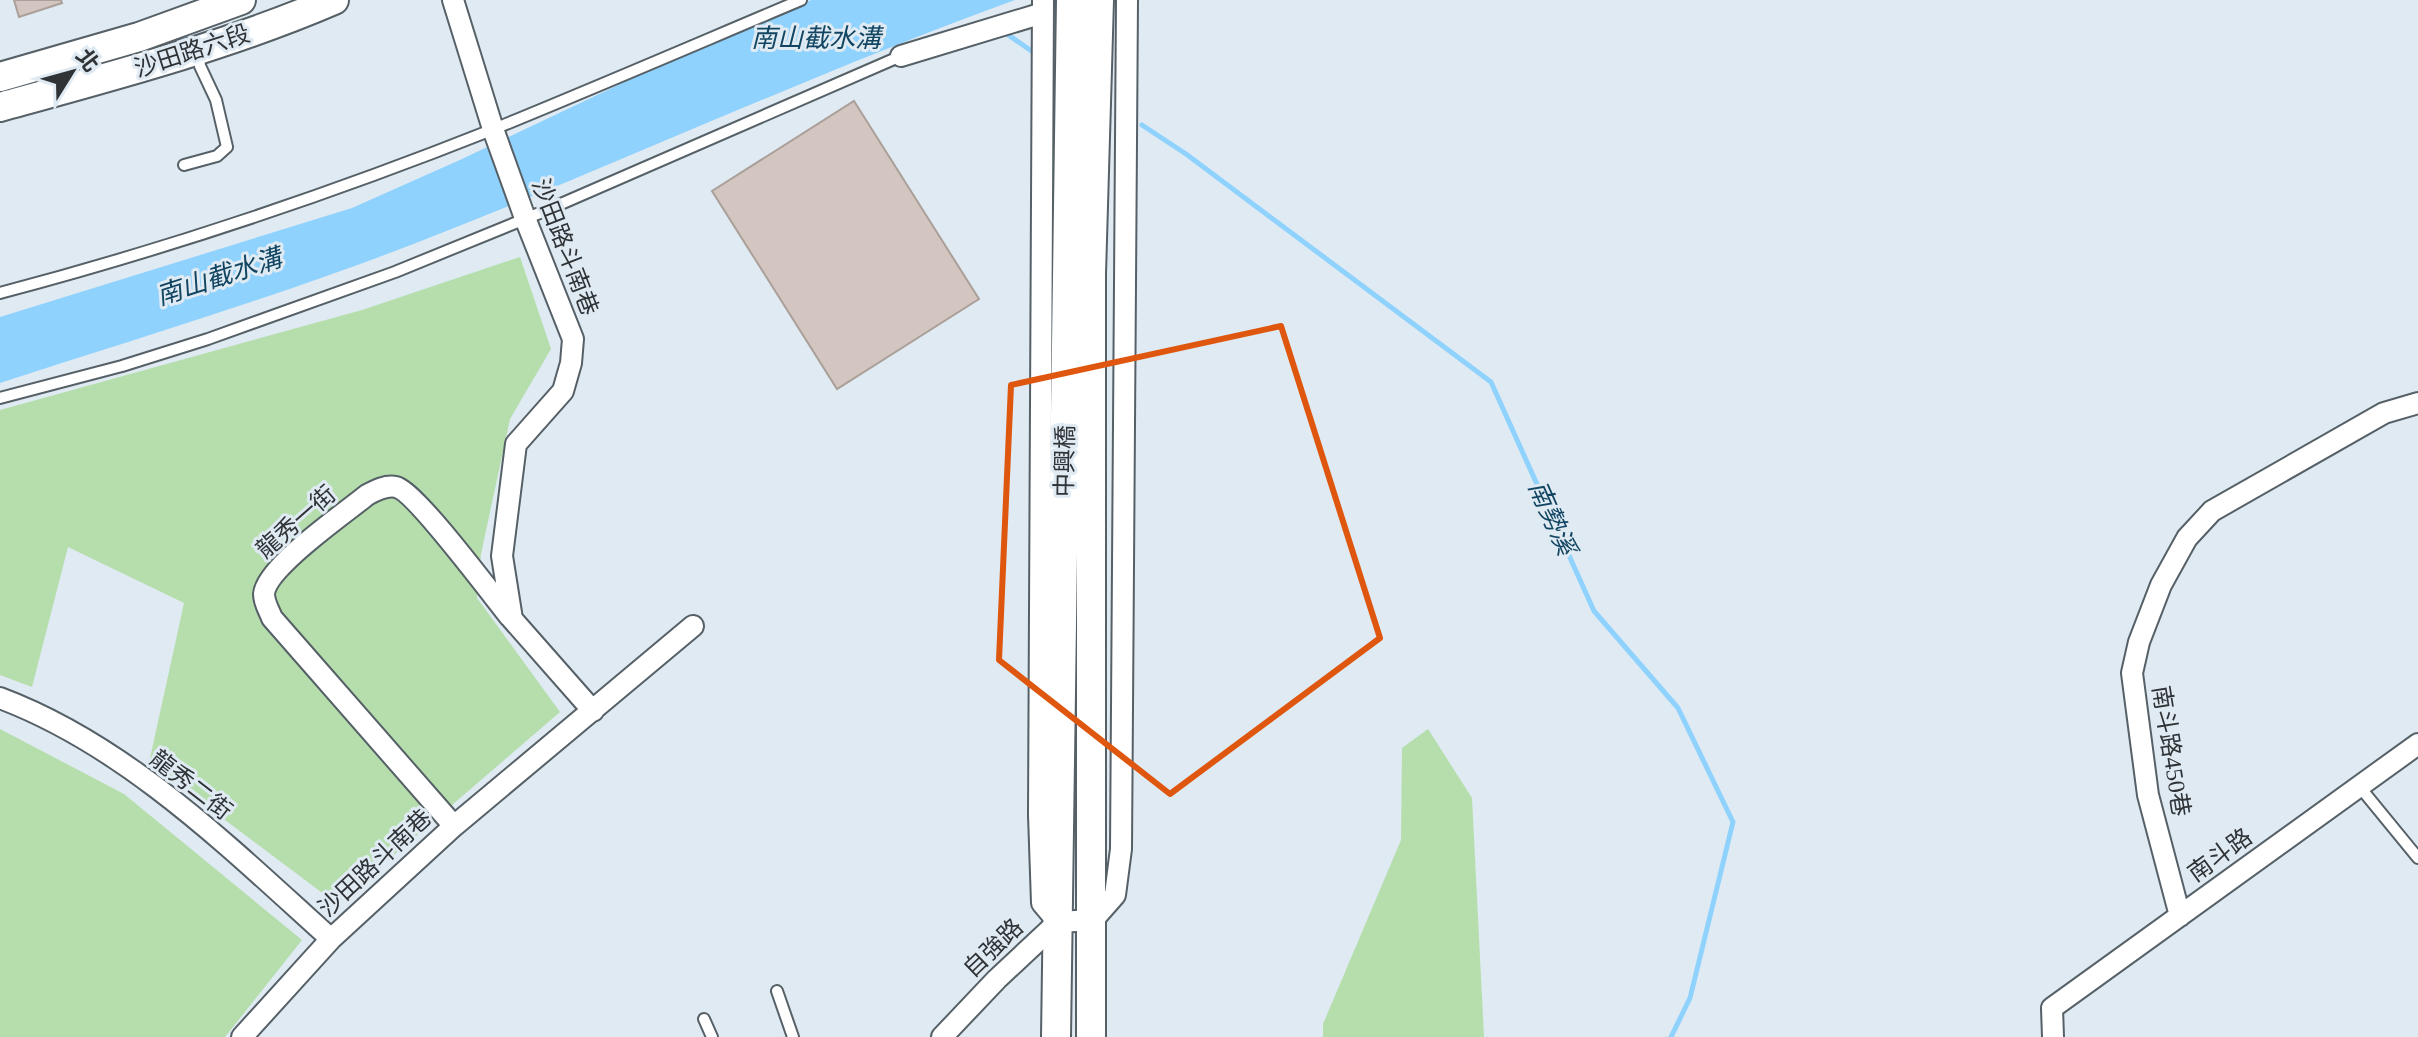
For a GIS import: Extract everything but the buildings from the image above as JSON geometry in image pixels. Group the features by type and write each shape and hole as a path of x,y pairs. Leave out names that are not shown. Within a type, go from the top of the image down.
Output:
{"main road":[{"name":"沙田路六段","path":"0,77 139,37 241,0"},
{"name":"沙田路六段","path":"0,107 198,50 290,19 334,0"},
{"name":"中興橋","path":"1056,1037 1071,0"},
{"name":"中興橋","path":"1091,1037 1091,274 1099,0"}],"street":[{"name":"沙田路斗南巷","path":"453,0 493,129 573,339 571,363 563,391 516,444 502,556 512,619"},
{"path":"1093,920 1115,895 1121,849 1127,0"},
{"path":"901,56 1042,9 1039,815 1042,903 1058,922"},
{"name":"南斗路450巷","path":"2180,916 2148,795 2132,673 2139,642 2161,585 2187,538 2212,511 2384,413 2418,403"},
{"name":"龍秀一街","path":"454,826 272,618 264,593 276,569 367,495 378,489 395,487 419,506 512,619"},
{"path":"512,619 593,711"},
{"name":"沙田路斗南巷","path":"242,1037 331,939 454,826 693,626"},
{"name":"龍秀二街","path":"0,698 24,707 99,749 166,794 331,939"},
{"name":"南斗路","path":"2053,1037 2052,1008 2418,744"},
{"name":"自強路","path":"942,1037 997,979 1058,922 1093,920"}],"lane":[{"path":"0,293 67,276 286,206 493,129 801,0"},
{"path":"184,165 217,156 227,147 216,100 200,66 198,50"},
{"path":"0,398 122,366 208,339 395,272 901,56"},
{"path":"2359,786 2418,858"},
{"path":"777,991 793,1037"},
{"path":"704,1019 712,1037"}],"highlighted area":[{"path":"1281,326 1380,638 1170,794 999,660 1011,385"}],"green space":[{"path":"520,257 551,349 510,419 481,554 477,598 560,712 337,904 149,763 184,603 68,547 32,687 0,675 0,410 362,310"},
{"path":"0,729 124,794 302,940 225,1037 0,1037"},
{"path":"1428,729 1472,798 1484,1037 1323,1037 1323,1024 1401,840 1402,748"}],"water":[{"name":"南山截水溝","path":"811,0 1015,0 875,54 403,248 231,309 0,383 0,317 352,208 671,60"}],"waterway":[{"name":"南勢溪","path":"1004,32 1033,52"},
{"name":"南勢溪","path":"1142,125 1186,154 1491,382 1594,611 1678,708 1733,822 1690,998 1671,1037"}]}
